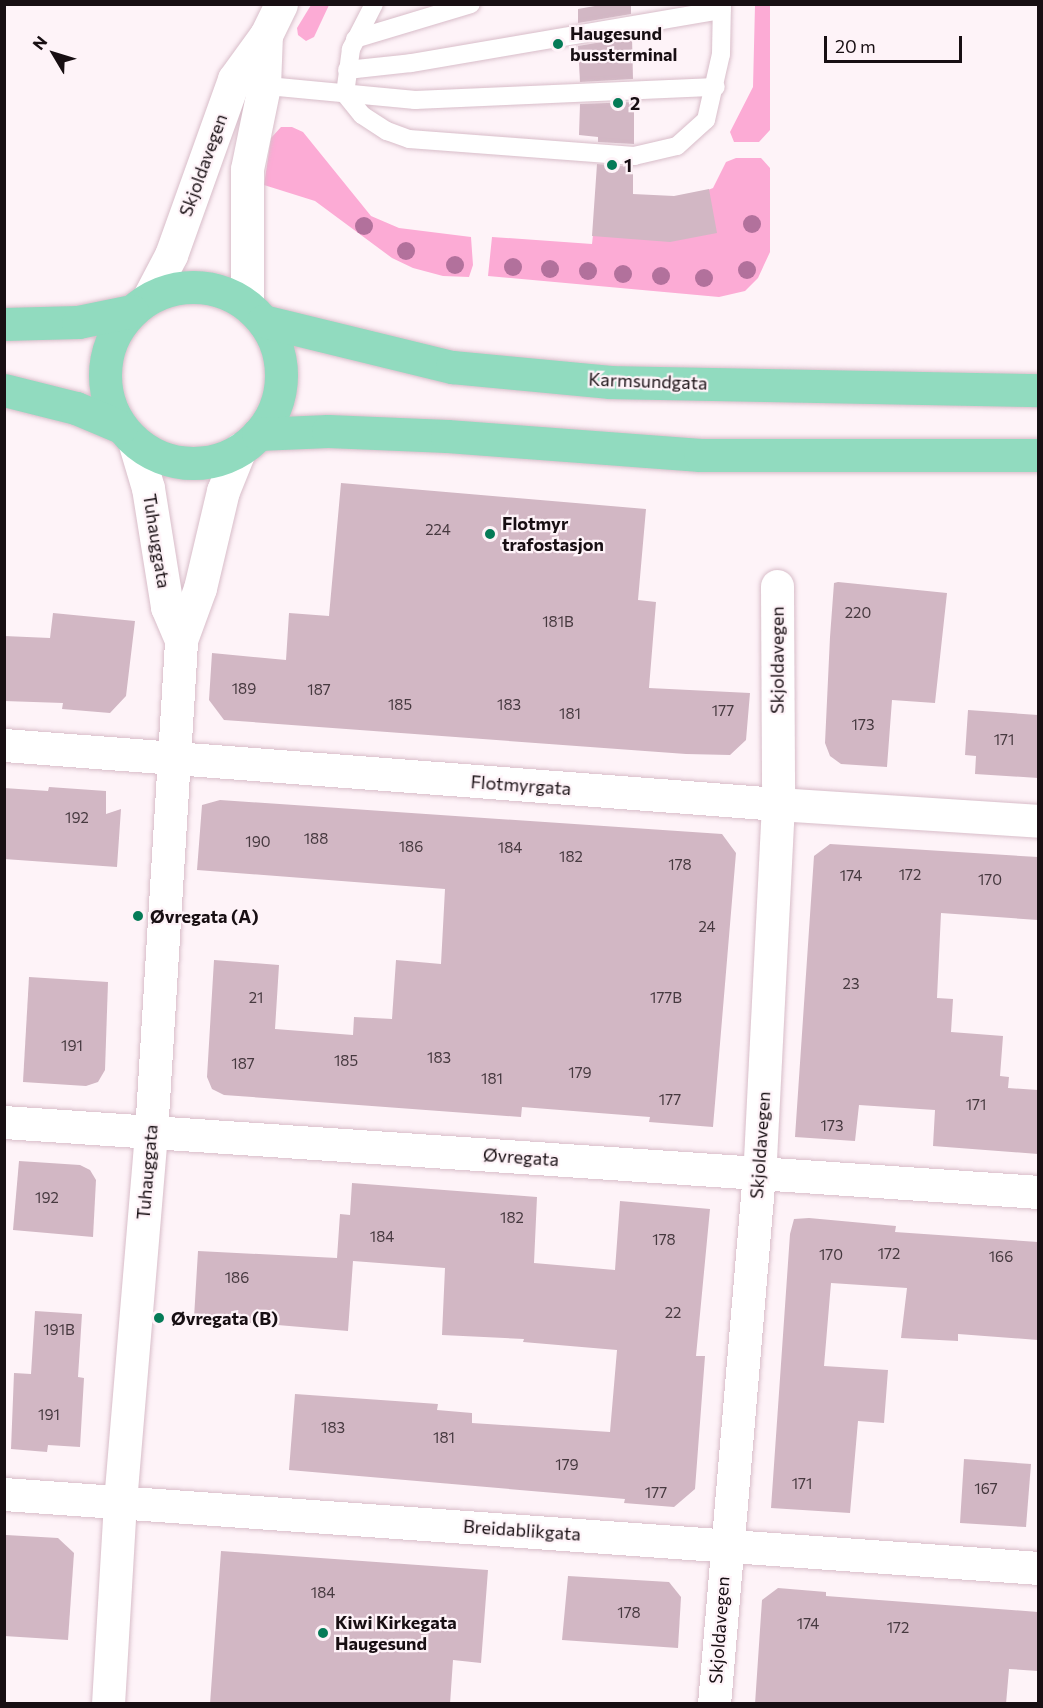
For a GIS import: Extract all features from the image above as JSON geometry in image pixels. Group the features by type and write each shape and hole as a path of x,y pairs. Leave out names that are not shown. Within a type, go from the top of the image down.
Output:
{"main road":[{"path":"4,324 78,322 140,305 188,287 229,294 255,313 280,358 281,378 278,399 249,442"},
{"path":"128,434 109,404 104,380 116,331 140,305"},
{"name":"Karmsundgata","path":"255,313 452,367 610,382 1038,390"},
{"path":"4,390 76,408 175,461 198,463 249,442 328,431 447,436 700,455 1038,455"}],"street":[{"name":"Skjoldavegen","path":"140,305 171,255 249,82 266,35 281,4"},
{"name":"Skjoldavegen","path":"249,82 247,169 255,313"},
{"name":"Tuhauggata","path":"128,434 148,488 167,608 181,640"},
{"name":"Tuhauggata","path":"108,1704 120,1502 151,1132 181,640 200,588 223,491 249,442"},
{"name":"Skjoldavegen","path":"714,1704 759,1173 778,804 777,586"},
{"name":"Flotmyrgata","path":"4,745 778,804 1038,820"},
{"name":"Øvregata","path":"4,1122 1038,1192"},
{"name":"Breidablikgata","path":"4,1494 1038,1568"}],"lane":[{"path":"347,70 411,63 722,7 716,87 706,120 694,134 678,146 634,156 409,139 387,131 362,115 345,94 347,70 355,39 374,4"},
{"path":"355,39 471,4"},
{"path":"249,82 415,100 716,87"}],"shaded area":[{"path":"311,5 329,5 314,37 306,41 298,35 297,28"},
{"path":"755,5 770,5 770,130 759,142 734,142 730,132 753,87"},
{"path":"281,127 292,127 303,132 371,216 399,228 471,237 473,265 469,277 443,276 413,268 392,258 315,201 264,185 271,138"},
{"path":"736,158 761,158 770,168 770,252 758,278 745,291 719,297 488,276 492,237 592,244 593,235 713,188 726,162"}],"building":[{"path":"606,4 631,4 631,14 578,23 578,9"},
{"path":"632,37 633,79 580,82 578,46"},
{"path":"634,102 634,144 598,142 598,137 579,135 580,104"},
{"path":"597,164 633,167 633,194 674,196 709,189 717,233 670,242 592,236"},
{"path":"341,483 646,509 638,600 656,602 649,688 750,693 746,740 730,755 686,754 224,720 209,700 212,653 286,660 289,613 329,616"},
{"path":"834,583 947,593 935,703 892,700 887,767 841,764 830,756 825,743"},
{"path":"53,613 135,621 126,696 110,713 62,709 63,703 4,701 4,636 50,638"},
{"path":"968,710 1038,715 1038,778 975,774 976,756 965,755"},
{"path":"49,787 106,791 106,814 121,809 117,867 4,859 4,788 48,791"},
{"path":"220,800 722,834 736,853 713,1127 649,1122 650,1117 522,1107 521,1117 224,1095 212,1089 207,1077 214,960 279,965 275,1029 353,1035 354,1017 392,1019 396,960 441,964 445,889 197,870 202,805"},
{"path":"830,844 1038,857 1038,920 941,913 937,998 953,999 951,1032 1003,1036 1000,1076 1009,1077 1008,1088 1038,1090 1038,1154 933,1146 935,1110 859,1105 855,1141 795,1137 814,856"},
{"path":"29,977 108,982 105,1070 98,1082 86,1086 23,1082"},
{"path":"19,1161 80,1165 90,1170 96,1180 93,1237 13,1230"},
{"path":"352,1183 537,1197 534,1263 615,1270 620,1201 710,1209 696,1356 705,1356 695,1489 674,1507 624,1503 625,1499 289,1470 295,1394 438,1404 437,1410 472,1413 472,1423 610,1432 617,1350 523,1342 524,1339 442,1335 445,1268 353,1261 348,1331 194,1318 198,1251 337,1258 340,1214 350,1215"},
{"path":"809,1218 896,1226 895,1232 1038,1242 1038,1340 958,1334 958,1341 901,1338 907,1288 831,1283 824,1366 888,1370 884,1423 858,1421 850,1513 771,1508 790,1234 794,1219"},
{"path":"35,1311 82,1314 78,1377 84,1378 80,1447 48,1445 47,1452 11,1449 14,1373 31,1374"},
{"path":"964,1459 1031,1464 1026,1527 960,1523"},
{"path":"6,1535 58,1538 74,1553 68,1640 4,1636"},
{"path":"221,1551 488,1570 481,1663 453,1660 450,1704 210,1704"},
{"path":"568,1576 669,1582 681,1597 678,1648 562,1640"},
{"path":"778,1588 826,1592 826,1596 1038,1612 1038,1671 1009,1669 1006,1704 755,1704 762,1600"}],"place":[{"name":"Haugesund bussterminal","path":"558,44"},
{"name":"2","path":"618,103"},
{"name":"1","path":"612,165"},
{"name":"Flotmyr trafostasjon","path":"490,534"},
{"name":"Øvregata (A)","path":"138,916"},
{"name":"Øvregata (B)","path":"159,1318"},
{"name":"Kiwi Kirkegata Haugesund","path":"323,1633"}]}
